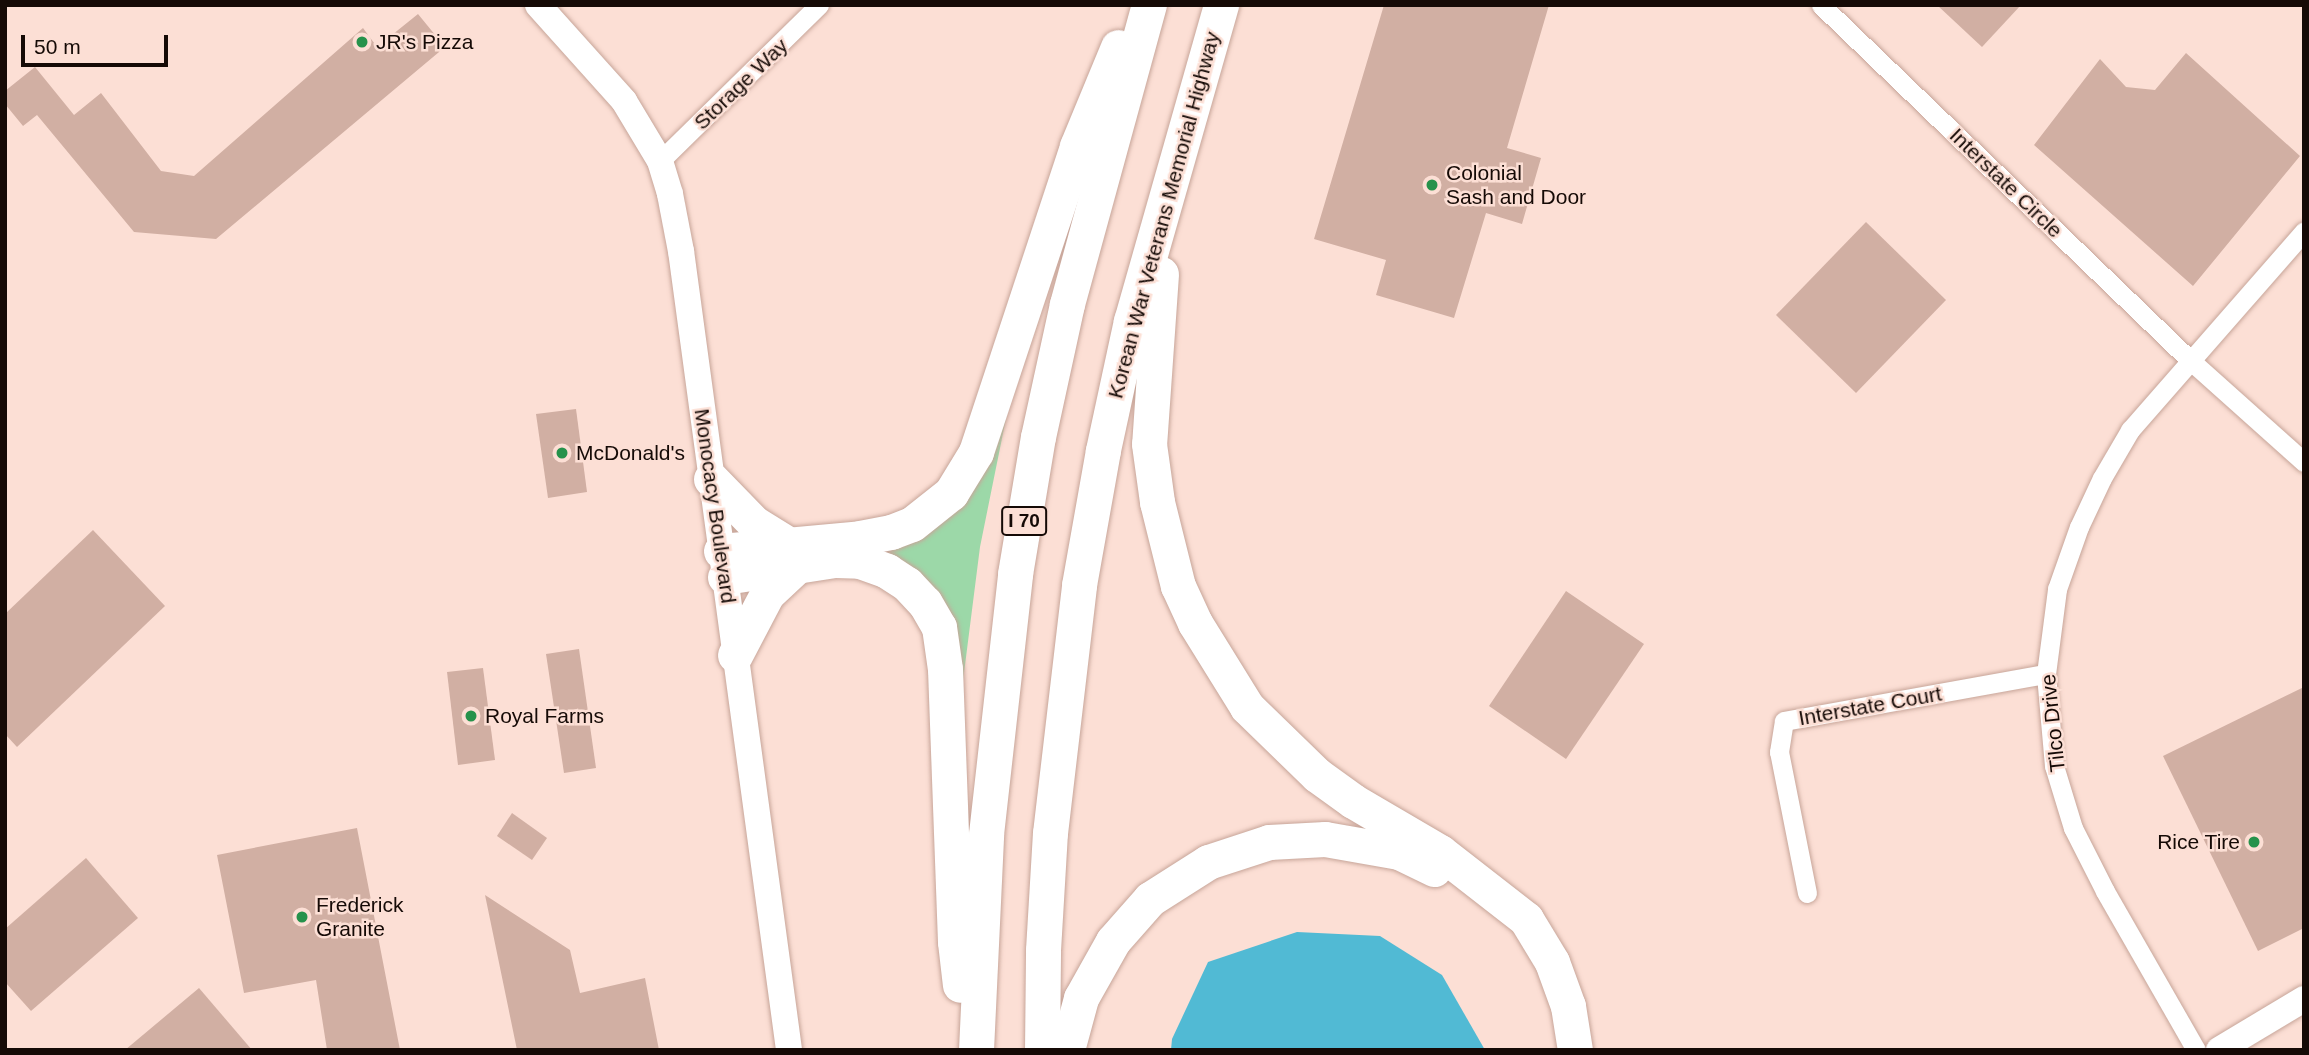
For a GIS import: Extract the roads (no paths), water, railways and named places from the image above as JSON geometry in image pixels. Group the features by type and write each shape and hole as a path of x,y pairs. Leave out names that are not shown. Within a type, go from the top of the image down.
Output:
{"highway":[{"path":"723,564 792,555 912,524 951,493 964,475 988,417 1077,146 1136,5"},
{"name":"I 70","path":"976,1050 986,834 1015,574 1038,438 1067,304 1149,5"},
{"name":"Korean War Veterans Memorial Highway","path":"1042,1050 1043,950 1050,833 1079,585 1103,450 1131,321 1221,5"},
{"path":"1170,180 1154,348 1149,444 1157,502 1178,586 1195,623 1247,707 1317,775 1353,801 1440,852 1526,919 1552,962 1567,1006 1575,1050"},
{"path":"711,480 754,523 792,555 860,561 887,571 907,584 925,603 939,627 945,669 955,942 967,1050"},
{"path":"735,655 767,594 792,555"},
{"path":"1067,1050 1081,998 1094,971 1113,941 1150,899 1208,862 1239,849 1295,838 1360,843 1399,852 1427,864 1475,898 1515,942 1529,966 1541,997 1553,1050"}],"main road":[{"name":"Monocacy Boulevard","path":"538,5 624,101 660,161 681,251 789,1050"},
{"path":"2219,1050 2304,999"}],"street":[{"name":"Storage Way","path":"660,161 819,5"},
{"name":"Interstate Circle","path":"1821,5 2191,360"},
{"name":"Tilco Drive","path":"2196,1050 2105,891 2073,828 2054,766 2046,674 2057,589 2079,527 2102,478 2130,430 2304,232"},
{"path":"2191,360 2304,462"},
{"name":"Interstate Court","path":"1807,893 1779,752 1784,721 2046,674"}],"water":[{"path":"1297,932 1380,936 1442,975 1485,1050 1171,1050 1172,1039 1208,962"}],"place":[{"name":"JR's Pizza","path":"362,42"},
{"name":"Colonial Sash and Door","path":"1432,185"},
{"name":"McDonald's","path":"562,453"},
{"name":"Royal Farms","path":"471,716"},
{"name":"Rice Tire","path":"2254,842"},
{"name":"Frederick Granite","path":"302,917"}]}
